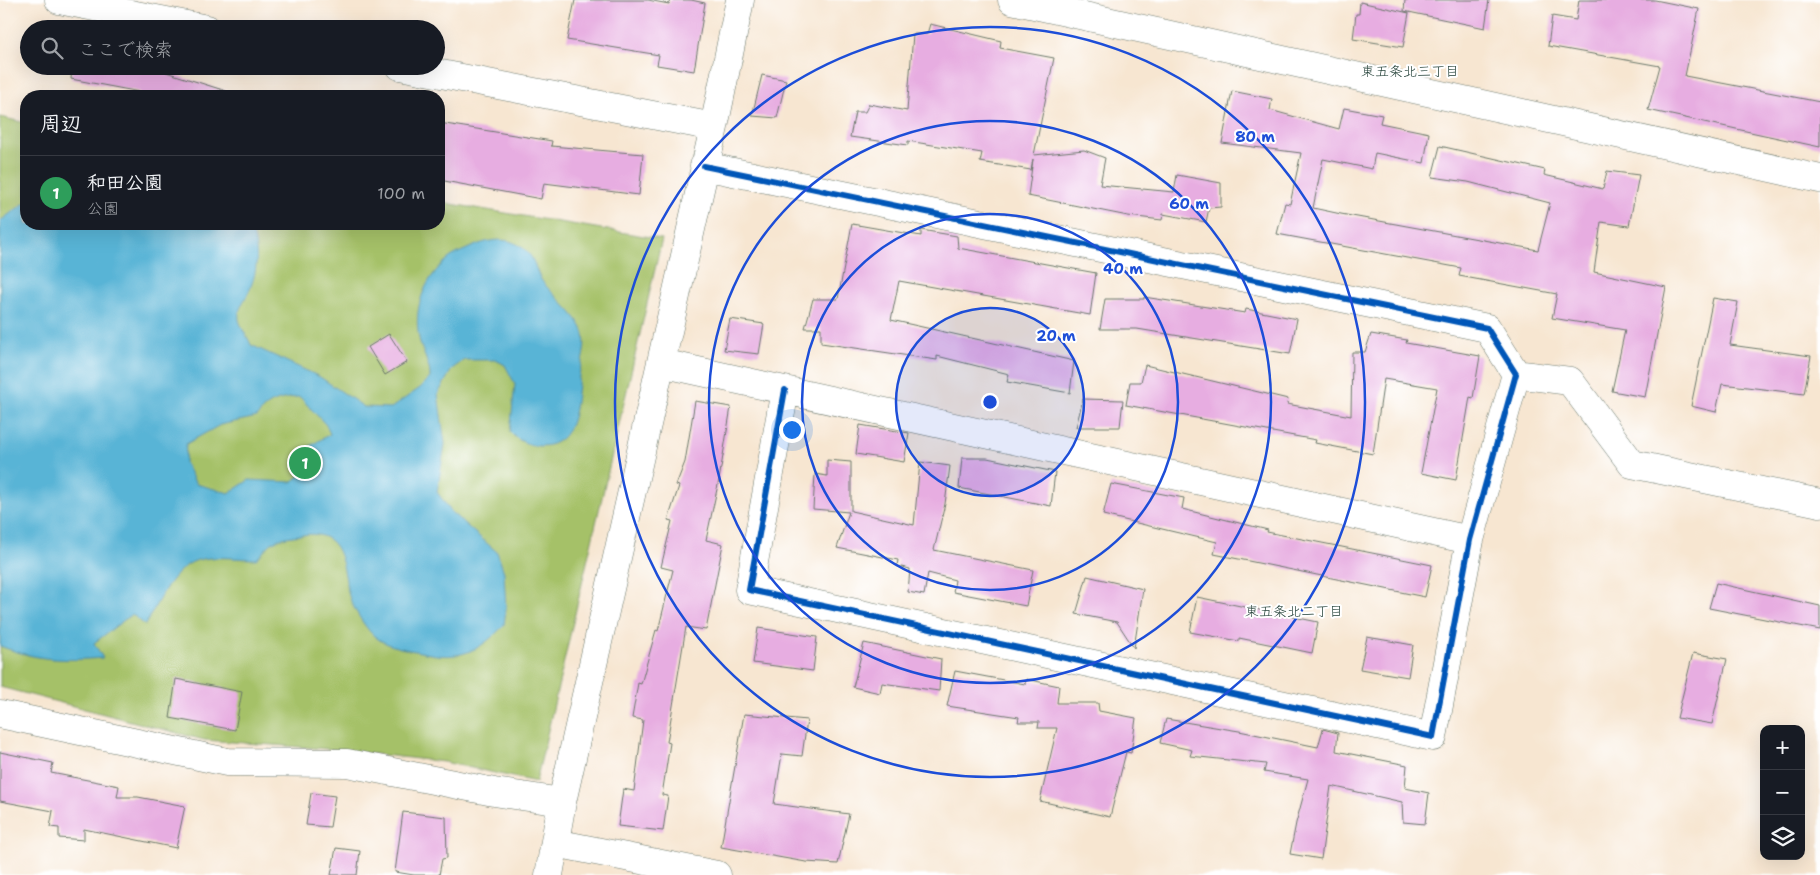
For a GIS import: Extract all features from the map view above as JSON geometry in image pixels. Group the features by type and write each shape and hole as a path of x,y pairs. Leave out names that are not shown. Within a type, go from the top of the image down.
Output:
{"street":[{"path":"59,0 161,20"},
{"path":"548,875 562,802 714,127 740,0"},
{"path":"1012,0 1820,179"},
{"path":"445,75 714,127"},
{"path":"704,166 1487,328 1516,374 1470,540 1433,737 749,590 785,390"},
{"path":"661,363 1470,540"},
{"path":"1516,374 1570,381 1632,464 1820,503"},
{"path":"0,714 227,762 347,763 494,792 562,802"},
{"path":"555,843 716,875"}],"green space":[{"path":"0,117 20,122 20,230 445,230 445,203 662,239 536,782 444,762 341,750 204,740 0,687"}],"water":[{"path":"20,206 20,230 251,230 256,249 255,274 240,308 239,316 240,323 251,345 320,377 364,407 391,408 420,388 430,378 429,368 419,338 418,316 422,295 432,276 447,260 474,246 488,241 503,240 510,241 523,248 531,256 545,285 577,319 585,339 575,410 568,431 561,439 552,444 536,446 528,444 510,432 515,384 505,365 496,360 464,360 452,369 438,394 445,444 437,492 452,513 497,552 504,572 506,609 504,625 480,646 462,654 442,655 400,648 378,639 363,622 353,606 342,562 333,543 326,537 315,534 278,540 272,543 256,559 215,558 192,562 175,576 145,625 132,614 94,643 103,658 51,659 26,655 0,646 0,221","holes":["300,397 326,425 330,434 310,446 301,475 292,482 249,480 229,493 196,484 185,463 186,444 220,425 257,417 265,407 275,401 287,398"]}],"building":[{"path":"575,0 648,0 669,4 670,0 691,0 705,3 694,71 657,65 659,55 567,40"},
{"path":"1405,0 1489,0 1485,28 1404,11"},
{"path":"1579,0 1655,0 1699,9 1685,76 1820,102 1820,147 1648,110 1660,66 1548,46 1552,16 1576,20"},
{"path":"1360,2 1409,13 1403,47 1353,39 1356,14 1359,14"},
{"path":"930,24 1001,41 1000,48 1054,58 1034,155 1084,150 1105,158 1100,185 1174,192 1177,175 1221,183 1221,207 1209,208 1206,222 1163,214 1162,220 1128,216 1028,196 1033,159 1031,170 980,162 982,153 908,141 908,145 850,137 855,112 865,112 869,104 907,111 913,34 927,34"},
{"path":"71,75 175,75 223,90 129,90 71,79"},
{"path":"762,75 786,80 777,118 752,116"},
{"path":"1232,91 1272,99 1270,110 1339,129 1344,108 1382,115 1380,123 1429,133 1424,163 1375,153 1372,169 1323,159 1313,208 1341,214 1538,250 1550,203 1468,182 1432,177 1440,146 1545,170 1544,175 1603,189 1607,171 1639,175 1629,226 1601,222 1594,272 1666,287 1645,397 1612,391 1625,330 1552,318 1557,294 1459,276 1461,268 1277,234 1285,203 1290,204 1301,153 1222,143"},
{"path":"445,124 552,141 551,146 643,154 639,195 544,183 541,199 445,181"},
{"path":"852,224 921,236 921,230 957,236 958,248 1096,273 1090,315 899,281 891,320 1074,361 1070,393 1007,382 1009,374 937,356 937,360 821,343 821,328 805,328 813,299 838,299"},
{"path":"1144,297 1245,313 1246,309 1297,319 1290,354 1137,329 1100,329 1105,299 1144,299"},
{"path":"1713,298 1738,302 1730,345 1811,356 1804,394 1722,384 1716,412 1691,406"},
{"path":"730,319 764,324 759,354 724,350"},
{"path":"389,334 407,362 385,375 368,347"},
{"path":"1371,334 1407,340 1406,343 1480,356 1473,398 1470,397 1456,480 1421,473 1437,388 1384,379 1373,454 1315,443 1316,440 1126,405 1130,382 1141,382 1145,365 1288,399 1287,404 1351,416 1352,352 1365,352"},
{"path":"1083,399 1123,400 1120,427 1076,427"},
{"path":"695,401 731,407 719,480 706,540 723,544 706,630 686,627 667,742 670,743 662,795 668,796 663,831 618,826 623,789 634,791 643,720 632,718 638,683 641,684 656,630 658,631 673,570 661,567 672,521 668,520 679,486 676,485 685,462"},
{"path":"860,425 909,433 904,462 856,454"},
{"path":"962,458 987,458 1055,472 1051,506 959,488"},
{"path":"827,460 851,462 851,511 914,525 920,462 950,466 945,504 934,550 1033,570 1026,606 953,592 955,580 928,573 924,595 908,592 910,569 897,566 898,560 837,548 849,512 813,509 815,474 827,476"},
{"path":"1111,484 1184,498 1182,509 1268,530 1267,532 1432,565 1425,597 1214,554 1217,542 1103,515"},
{"path":"1087,576 1143,589 1134,648 1117,622 1076,614"},
{"path":"1716,583 1820,606 1820,630 1709,608"},
{"path":"1197,597 1318,622 1312,653 1239,638 1239,641 1190,632"},
{"path":"758,628 817,637 813,671 753,663"},
{"path":"1367,637 1413,645 1408,677 1360,669"},
{"path":"864,643 941,659 939,691 882,683 880,693 853,687"},
{"path":"1693,653 1727,659 1712,724 1677,718"},
{"path":"955,671 1025,684 1026,679 1059,686 1057,703 1098,703 1099,711 1136,718 1131,753 1126,752 1110,817 1040,801 1057,728 1038,728 1039,722 1018,722 1019,717 947,706"},
{"path":"176,679 242,692 235,730 170,718"},
{"path":"744,714 807,720 802,756 782,754 774,804 849,814 838,864 806,862 721,847"},
{"path":"1166,719 1318,747 1323,729 1338,733 1336,751 1407,765 1405,788 1429,793 1425,824 1403,822 1402,802 1331,786 1321,859 1290,854 1308,779 1264,772 1266,764 1190,756 1192,750 1160,743"},
{"path":"0,752 53,763 51,773 119,786 117,797 138,797 185,806 176,848 84,829 84,840 59,838 59,828 50,827 53,811 0,801"},
{"path":"311,793 335,796 330,827 306,825"},
{"path":"403,812 446,817 447,858 442,859 439,875 414,875 395,872"},
{"path":"336,848 360,851 357,875 331,875"}],"cycle path":[{"path":"704,166 1487,328 1516,374 1470,540 1433,737 749,590 785,390"}],"place":[{"name":"和田公園","path":"305,463"}],"district":[{"name":"東五条北三丁目","path":"1410,71"},
{"name":"東五条北二丁目","path":"1294,611"}]}
